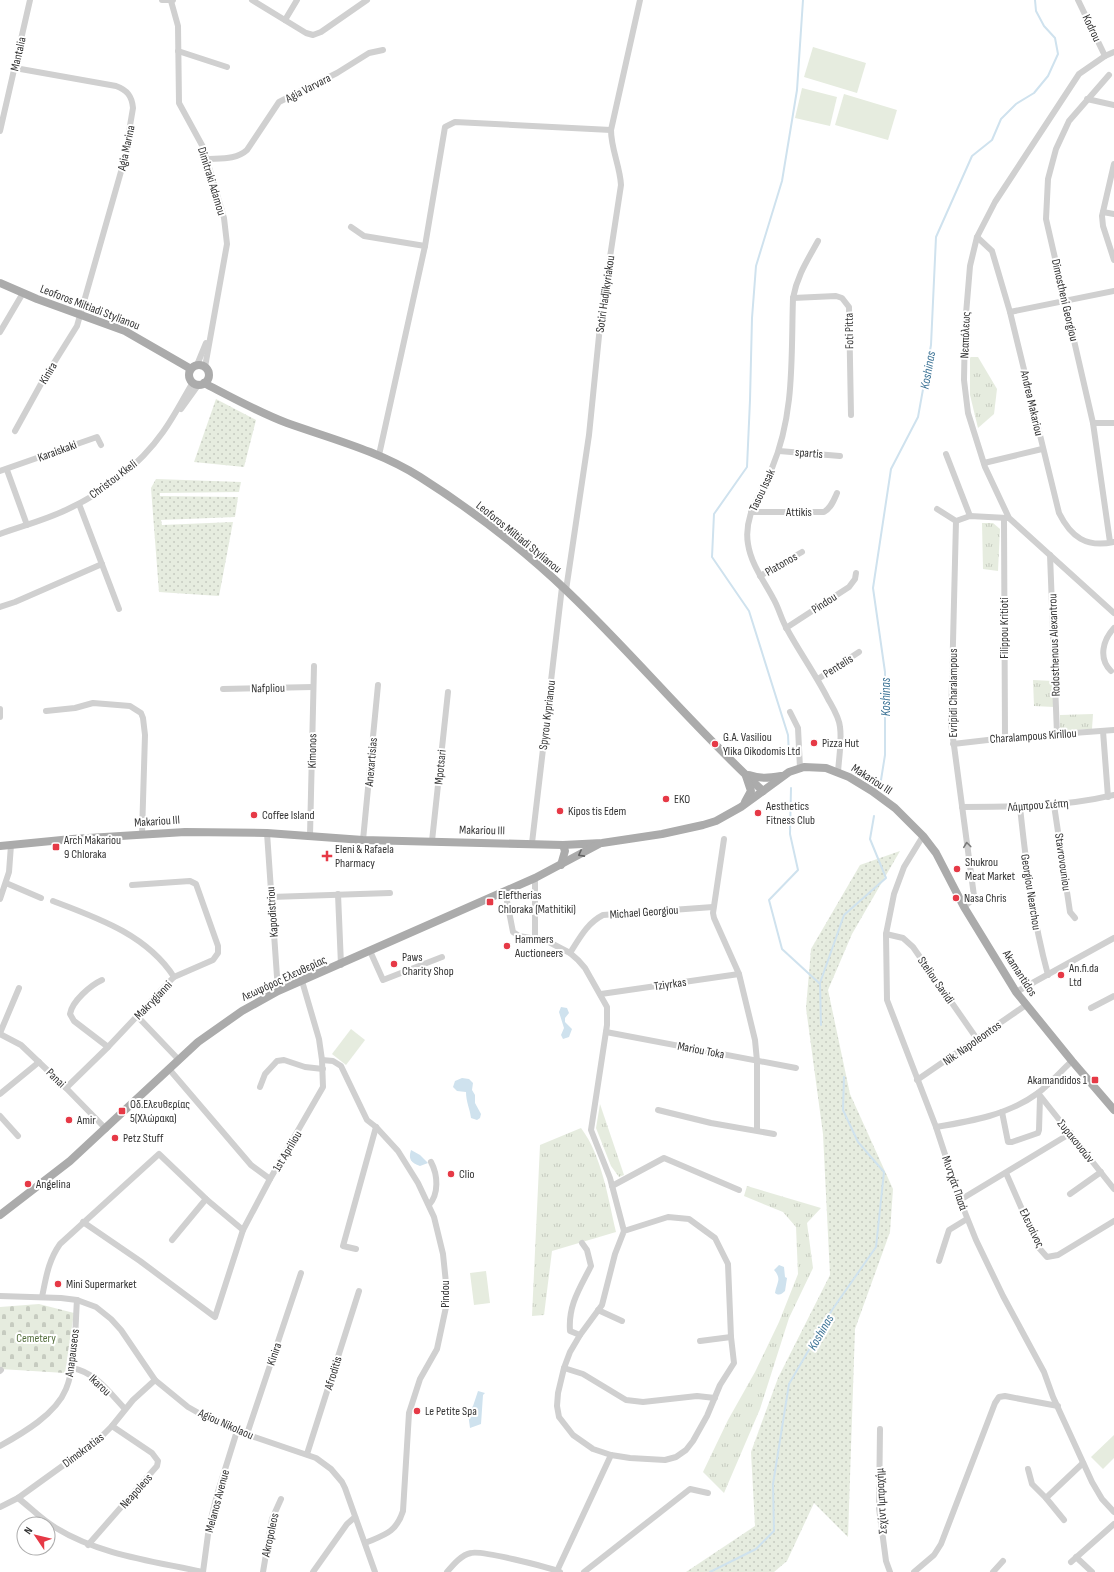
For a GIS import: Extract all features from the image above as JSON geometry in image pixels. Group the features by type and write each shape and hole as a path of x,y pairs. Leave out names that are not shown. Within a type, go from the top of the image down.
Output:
{"main road":[{"name":"Leoforos Miltiadi Stylianou","path":"0,283 125,331 238,400 270,416 379,455 419,476 516,547 564,588 709,739 763,791"},
{"name":"Makariou III","path":"0,846 142,834 185,832 266,833 363,840 532,843 563,845 602,843 690,829 716,821 744,804 782,776 800,768 819,767 838,772 855,780 895,808 923,836"},
{"path":"745,774 758,778 782,776"},
{"path":"744,804 751,791 745,774"},
{"name":"Akamantidos","path":"923,836 936,853 964,907 1016,992 1114,1110"},
{"name":"Λεωφόρος Ελευθερίας","path":"0,1215 70,1161 198,1042 222,1024 278,991 341,965 535,878 602,843"},
{"path":"561,865 565,851 563,845"}],"street":[{"name":"Mantalia","path":"0,131 30,0"},
{"path":"162,0 172,0"},
{"name":"Dimitraki Adamou","path":"172,0 178,26 179,104 203,147 224,218 227,244 211,332 199,375"},
{"path":"252,0 306,33 316,34 367,0"},
{"path":"285,20 297,0"},
{"name":"Sotiri Hadjikyriakou","path":"564,588 590,435 601,316 621,185 621,175 612,143 611,130 640,0"},
{"name":"Kodrou","path":"1078,0 1105,56"},
{"name":"Agia Varvara","path":"206,159 237,157 242,155 247,150 279,102 337,73 369,52 383,50"},
{"path":"178,51 227,67"},
{"name":"Νεαπόλεως","path":"1114,52 1105,56 1079,74 996,202 977,237 970,266 965,326 964,380 968,413 984,463 1006,518 1050,555 1114,613"},
{"name":"Agia Marina","path":"15,68 116,86 125,90 132,101 132,123 124,161 81,315"},
{"name":"Dimostheni Georgiou","path":"1109,74 1069,121 1056,149 1048,179 1046,219 1093,423 1112,542"},
{"path":"1087,99 1114,105"},
{"path":"379,455 424,246 444,130 451,123 455,122 611,130"},
{"path":"1114,164 1103,212 1103,226 1114,260"},
{"path":"1103,212 1114,214"},
{"path":"350,227 364,236 424,246"},
{"name":"Andrea Makariou","path":"977,237 992,251 1010,312 1042,449 1059,513 1074,535 1084,542 1112,542"},
{"name":"Tasou Issak","path":"818,242 798,275 793,298 790,403 786,428 772,470 751,512 747,530 750,552 760,576 775,600 786,628 818,679 840,725 838,772"},
{"path":"1010,312 1114,291"},
{"path":"0,332 23,293"},
{"name":"Foti Pitta","path":"793,298 836,296 842,298 849,307 851,415"},
{"name":"Kinira","path":"16,431 42,382 78,326 81,315"},
{"name":"Christou Kkeli","path":"0,534 79,504 121,476 147,451 163,432 199,375"},
{"path":"1093,423 1114,423"},
{"name":"Karaiskaki","path":"0,471 7,470 97,437 102,445"},
{"path":"984,463 1042,449"},
{"name":"spartis","path":"779,451 840,456"},
{"path":"946,454 970,516"},
{"path":"7,470 26,525"},
{"name":"Attikis","path":"751,512 824,512 831,505 837,493"},
{"path":"79,504 119,609"},
{"path":"937,510 956,521 970,516 1006,518"},
{"name":"Filippou Kritioti","path":"1004,738 1006,518"},
{"name":"Evripidi Charalampous","path":"956,521 951,723 974,896 964,907"},
{"name":"Platonos","path":"760,576 802,552"},
{"name":"Rodosthenous Alexantrou","path":"1050,555 1057,734"},
{"path":"0,607 16,602 102,564"},
{"name":"Pindou","path":"786,628 848,587 855,579 856,573"},
{"name":"Spyrou Kyprianou","path":"532,843 564,588"},
{"path":"1111,671 1106,666 1103,652 1106,636 1114,628"},
{"name":"Pentelis","path":"818,679 859,652"},
{"name":"Kimonos","path":"310,836 314,666"},
{"name":"Anexartisias","path":"363,840 378,685"},
{"name":"Nafpliou","path":"223,689 313,687"},
{"name":"Mpotsari","path":"432,841 448,692"},
{"path":"46,711 75,708 93,703 130,706 142,713 145,735 142,834"},
{"path":"0,709 0,717"},
{"path":"790,712 798,728 800,768"},
{"name":"Charalampous Kirillou","path":"953,744 1004,738 1114,730"},
{"path":"1103,731 1111,796"},
{"name":"Λάμπρου Σιέπη","path":"962,807 1020,807 1054,805 1111,796"},
{"name":"Stavrovouniou","path":"1054,805 1070,912 1075,918"},
{"name":"Georgiou Nearchou","path":"1020,807 1026,866 1036,927 1048,975"},
{"name":"Kapodistriou","path":"266,833 278,991"},
{"name":"Μιντχάτ Πασά","path":"923,836 904,867 894,894 886,934 887,1000 936,1127 967,1219 1003,1296 1033,1350 1083,1463 1102,1499 1114,1512"},
{"path":"724,839 713,907 714,918 739,974 755,1040 757,1061 757,1130"},
{"path":"0,899 6,883 10,864 11,845"},
{"path":"535,878 535,939"},
{"name":"Makrygianni","path":"66,1088 108,1047 174,977 213,960 218,953 218,946 196,884 190,881 132,885"},
{"path":"6,883 41,898"},
{"path":"505,891 513,932 519,936 547,941 570,953 581,963 601,994 607,1007 608,1014 592,1130 612,1186 624,1231 615,1254 602,1305 580,1335 570,1352 564,1368 558,1393 557,1406 559,1417 573,1435 583,1444 593,1449 611,1455 665,1460 676,1457 686,1450 693,1441 707,1416 720,1385 734,1362 731,1337 728,1264 715,1238 689,1219 668,1216 624,1231"},
{"path":"271,896 390,893"},
{"path":"338,894 341,965"},
{"path":"53,901 117,927 141,943 155,955 168,968 174,977"},
{"name":"Michael Georgiou","path":"570,953 589,925 603,915 713,907"},
{"name":"Steliou Savidi","path":"886,934 903,938 912,947 977,1039"},
{"path":"1016,992 1114,938"},
{"path":"370,951 383,980 442,957"},
{"name":"Tziyrkas","path":"601,994 739,974"},
{"path":"102,980 85,992 73,1006 70,1014 74,1021 108,1047"},
{"name":"1st Apriliou","path":"83,1222 215,1317 243,1230 270,1179 321,1092 324,1082 316,1025 302,982"},
{"path":"0,1034 19,988"},
{"path":"1091,1008 1114,996"},
{"name":"Nik. Napoleontos","path":"917,1080 1026,1005"},
{"path":"137,1016 179,1060"},
{"name":"Mariou Toka","path":"606,1032 796,1068"},
{"name":"Panai","path":"0,1034 21,1045 40,1062 106,1129"},
{"path":"260,1087 265,1074 277,1061 284,1060 305,1067 323,1069"},
{"name":"Pindou","path":"322,1060 333,1061 341,1066 367,1120 376,1127 398,1151 409,1167 428,1204 439,1236 443,1261 446,1296 442,1331 434,1356 420,1379 409,1413 403,1511 393,1530 365,1543"},
{"path":"936,1127 975,1121 1002,1112 1039,1095 1072,1061"},
{"path":"0,1094 40,1062"},
{"path":"169,1069 251,1166 270,1179"},
{"path":"1002,1112 1008,1142 1036,1134 1039,1130 1039,1095"},
{"name":"Συρακουσών","path":"1039,1095 1071,1133 1114,1189"},
{"path":"658,1110 711,1123 774,1134"},
{"path":"0,1116 18,1136"},
{"path":"356,1249 342,1246 376,1127"},
{"path":"960,1200 1071,1133"},
{"path":"42,1297 48,1266 52,1256 66,1238 159,1154 206,1199 243,1230"},
{"path":"612,1186 664,1158 739,1190"},
{"path":"428,1204 433,1200 436,1185 435,1171 432,1162"},
{"path":"1070,1194 1101,1172"},
{"name":"Ελευσίνος","path":"1006,1173 1039,1248 1047,1257 1058,1255 1114,1221"},
{"path":"172,1240 206,1199"},
{"path":"939,1261 949,1230 967,1219"},
{"path":"580,1335 570,1331 569,1321 573,1302 591,1266 587,1250 582,1243"},
{"name":"Kinira","path":"247,1434 301,1273"},
{"name":"Afroditis","path":"307,1454 358,1291"},
{"name":"Agiou Nikolaou","path":"0,1296 77,1300 96,1307 122,1330 155,1380 196,1411 237,1431 307,1454 323,1463 338,1477 345,1488 375,1572"},
{"name":"Anapauseos","path":"0,1446 45,1416 54,1407 66,1390 72,1368 77,1300"},
{"path":"598,1310 622,1321"},
{"path":"700,1341 731,1337"},
{"name":"Ikarou","path":"72,1368 85,1371 95,1378 125,1409"},
{"path":"564,1368 583,1374 626,1400 643,1402 697,1396 715,1398"},
{"name":"Dimokratias","path":"0,1507 18,1498 97,1441 112,1426 125,1409 155,1380"},
{"path":"914,1572 934,1555 941,1544 995,1403 999,1397 1005,1396 1058,1406"},
{"name":"Neapoleos","path":"88,1544 157,1466 158,1462 152,1453 112,1426"},
{"name":"Σεχίντ Ιμπραχήμ","path":"880,1429 879,1508 886,1561 890,1572"},
{"name":"Melanos Avenue","path":"203,1572 209,1527 237,1431"},
{"path":"447,1572 463,1556 475,1552 481,1552 559,1571 611,1455"},
{"path":"1046,1498 1083,1463"},
{"path":"1028,1469 1032,1484 1064,1520"},
{"path":"584,1572 690,1490 708,1493"},
{"path":"18,1498 50,1524 88,1544 116,1553 203,1572"},
{"name":"Akropoleos","path":"263,1572 272,1519 281,1499"},
{"path":"313,1572 347,1524 355,1517"},
{"path":"1071,1562 1114,1524"},
{"path":"1076,1557 1092,1572"},
{"path":"993,1572 1003,1561"}],"green space":[{"path":"813,47 866,63 857,93 804,77"},
{"path":"802,88 837,97 830,126 795,118"},
{"path":"844,94 897,110 888,140 835,125"},
{"path":"970,357 978,357 997,389 994,414 978,428 970,395"},
{"path":"216,399 256,420 244,467 194,462"},
{"path":"156,479 241,482 239,492 160,493 160,496 238,497 235,517 161,520 162,525 233,522 219,596 159,592 151,488"},
{"path":"982,523 993,523 1000,529 998,571 983,569"},
{"path":"1033,680 1053,681 1054,707 1034,706"},
{"path":"1093,714 1092,729 1060,731 1060,715"},
{"path":"900,851 852,934 828,990 850,1094 893,1189 890,1232 855,1329 848,1537 814,1503 787,1561 774,1572 686,1572 755,1526 751,1452 778,1378 830,1275 823,1134 806,1008 811,949 860,865"},
{"path":"351,1029 365,1040 346,1065 332,1054"},
{"path":"600,1104 624,1175 619,1177 611,1166 596,1128"},
{"path":"581,1128 594,1151 599,1164 616,1232 552,1251 544,1315 532,1316 540,1145"},
{"path":"747,1186 821,1208 807,1223 813,1268 789,1318 760,1409 724,1493 703,1472 728,1420 755,1372 779,1322 798,1274 796,1227 783,1212 744,1196"},
{"path":"486,1271 490,1303 474,1305 470,1273"},
{"name":"Cemetery","path":"39,1304 74,1313 65,1373 0,1369 0,1307"},
{"path":"1114,1435 1114,1458 1103,1469 1091,1457"}],"water":[{"path":"561,1007 567,1008 569,1013 565,1018 565,1022 572,1029 569,1037 563,1039 561,1035 564,1028 559,1012"},
{"path":"462,1078 469,1079 473,1083 472,1090 475,1095 475,1103 481,1114 480,1118 477,1120 471,1118 466,1092 457,1091 453,1087 455,1081"},
{"path":"411,1150 420,1155 428,1163 420,1166 414,1164 410,1158"},
{"path":"779,1265 784,1267 785,1277 787,1278 785,1291 782,1294 776,1294 778,1276 774,1270"},
{"path":"478,1391 485,1393 483,1395 481,1424 470,1428 468,1413 473,1406"}],"waterway":[{"path":"789,756 788,735 749,611 712,557 714,514 747,467 752,318 756,266 782,181 797,90 803,0"},
{"name":"Koshinas","path":"881,780 885,755 885,672 873,588 891,469 918,417 931,345 936,237 972,156 992,140 1001,119 1016,104 1034,93 1048,76 1058,54 1055,38 1044,26 1036,11 1035,0"},
{"path":"791,788 790,834 798,870 769,900 782,949 819,983"},
{"name":"Koshinas","path":"821,1025 820,983 844,915 886,878 870,839 874,816"},
{"name":"Koshinas","path":"710,1572 756,1549 774,1531 773,1484 789,1384 832,1310 876,1247 884,1172 858,1142 843,1110 844,1077"}],"place":[{"name":"Pizza Hut","path":"814,743"},
{"name":"G.A. Vasiliou Ylika Oikodomis Ltd","path":"715,744"},
{"name":"EKO","path":"666,799"},
{"name":"Kipos tis Edem","path":"560,811"},
{"name":"Aesthetics Fitness Club","path":"758,813"},
{"name":"Coffee Island","path":"254,815"},
{"name":"Arch Makariou 9 Chloraka","path":"56,847"},
{"name":"Eleni & Rafaela Pharmacy","path":"327,856"},
{"name":"Shukrou Meat Market","path":"957,869"},
{"name":"Nasa Chris","path":"956,898"},
{"name":"Eleftherias Chloraka (Mathitiki)","path":"490,902"},
{"name":"Hammers Auctioneers","path":"507,946"},
{"name":"Paws Charity Shop","path":"394,964"},
{"name":"An.fi.da Ltd","path":"1061,975"},
{"name":"Akamandidos 1","path":"1095,1080"},
{"name":"Οδ.Ελευθερίας 5(Χλώρακα)","path":"122,1111"},
{"name":"Amir","path":"69,1120"},
{"name":"Petz Stuff","path":"115,1138"},
{"name":"Clio","path":"451,1174"},
{"name":"Angelina","path":"28,1184"},
{"name":"Mini Supermarket","path":"58,1284"},
{"name":"Le Petite Spa","path":"417,1411"}]}
